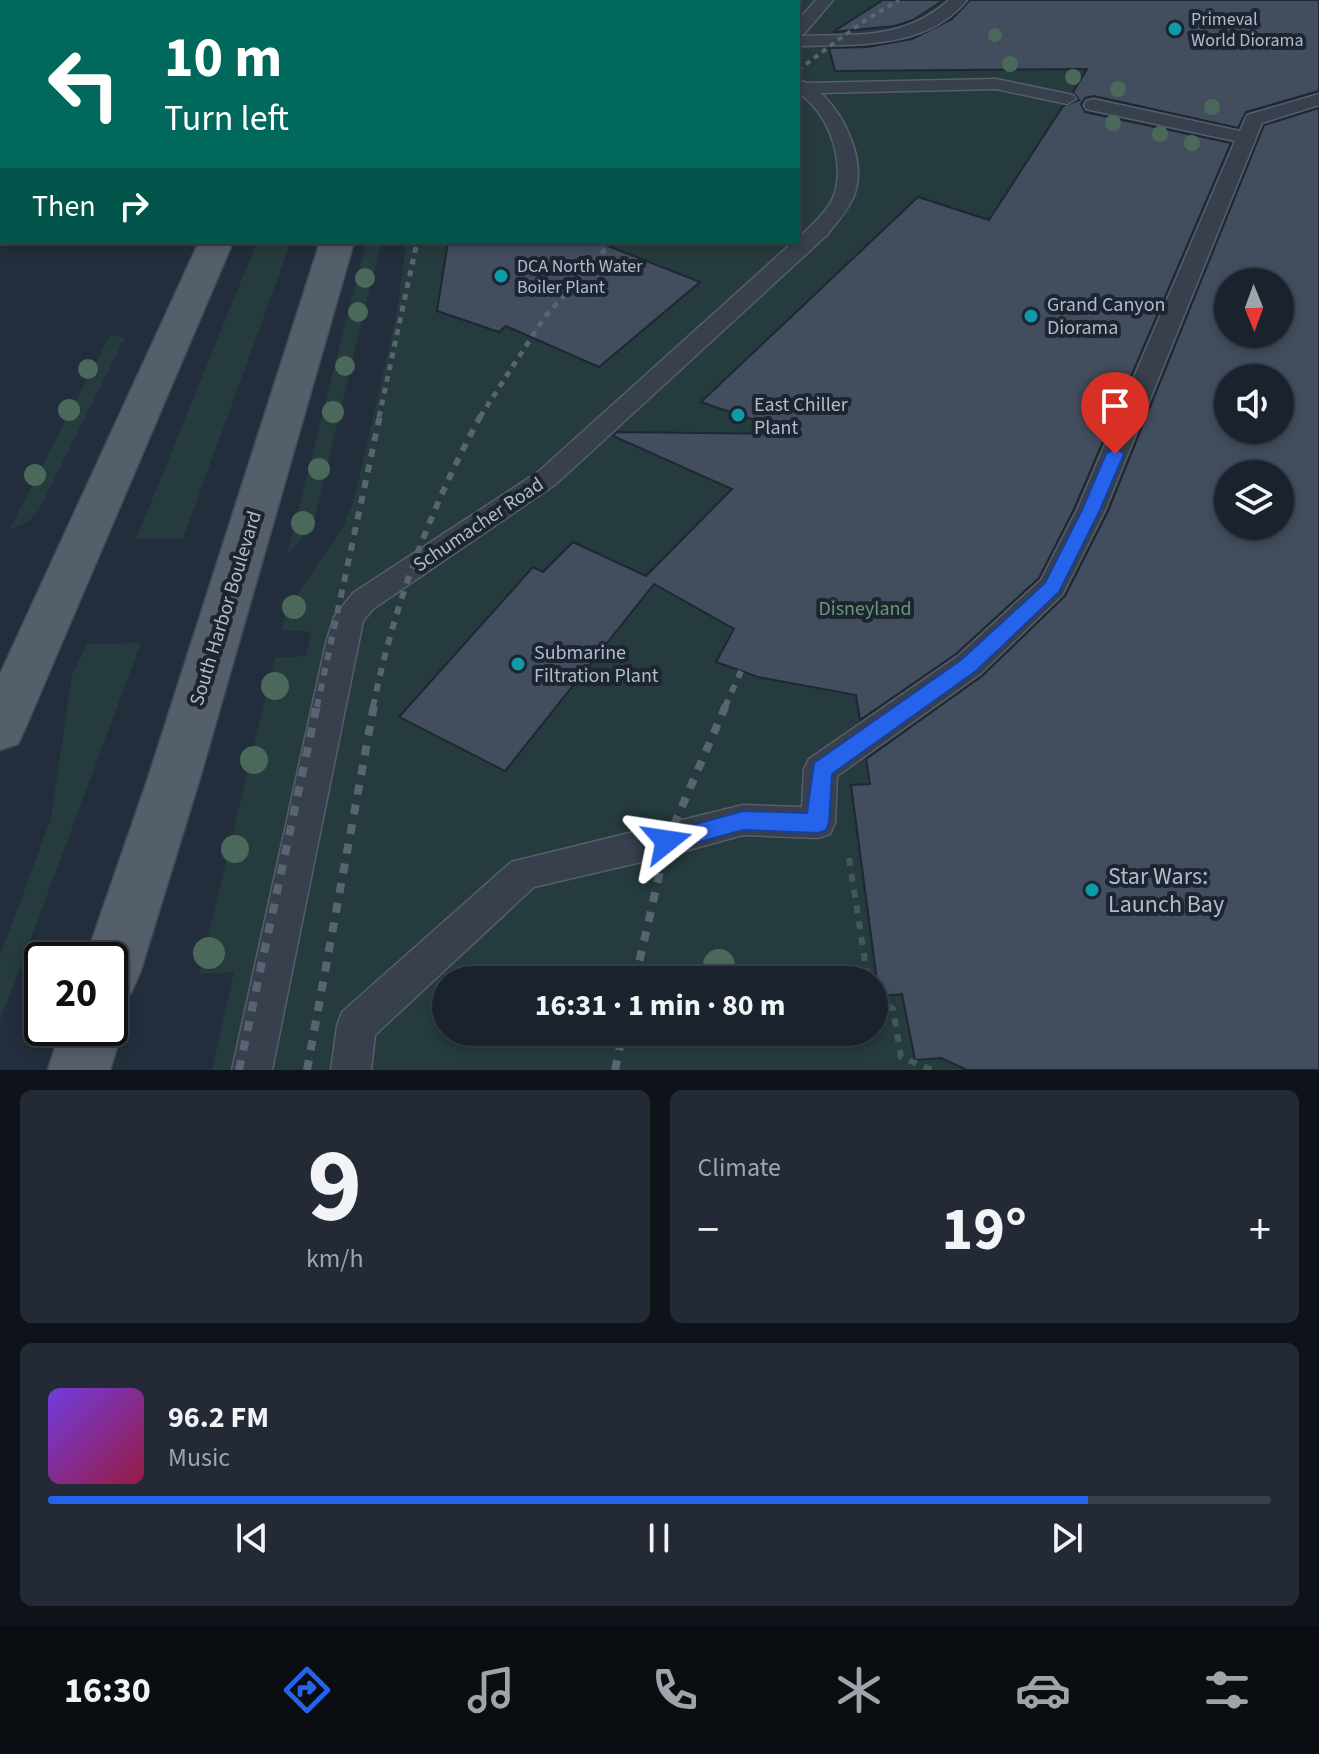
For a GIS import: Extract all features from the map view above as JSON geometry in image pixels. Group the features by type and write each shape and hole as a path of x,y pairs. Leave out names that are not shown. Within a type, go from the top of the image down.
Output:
{"main road":[{"path":"0,729 215,244"},
{"name":"South Harbor Boulevard","path":"120,942 336,244"},
{"path":"79,1070 86,1046"}],"lane":[{"path":"800,28 825,0"},
{"path":"800,41 891,38 941,16 959,0"},
{"path":"802,86 996,84 1067,99"},
{"name":"Schumacher Road","path":"252,1070 349,617 363,601 547,478 819,230 840,206 846,189 845,153 820,101 802,86"},
{"path":"351,1070 356,1026 524,873 667,841 743,820 818,823 821,769 969,665 1052,587 1091,510 1254,119 1319,99"},
{"path":"1093,105 1247,138"}],"path":[{"path":"818,823 844,825 866,966"},
{"path":"888,1006 893,1009 901,1057 932,1070"}],"green space":[{"name":"Disneyland","path":"800,0 1319,0 1319,1070 212,1070 234,972 199,974 275,658 306,656 311,632 282,630 285,613 343,527 355,496 397,312 406,244 800,244"},
{"path":"256,244 290,244 183,538 136,539"},
{"path":"365,244 381,244 313,524 287,556"},
{"path":"110,335 125,338 39,510 28,522 9,530"},
{"path":"141,643 29,942 24,942 24,957 0,1021 0,956 51,818 72,675 87,644"}],"building":[{"path":"883,0 944,0 913,20 895,26 833,32"},
{"path":"970,0 1319,0 1319,91 1246,112 1238,128 1094,96 1085,98 1081,104 1085,112 1231,143 1074,509 1039,578 956,654 860,720 856,695 758,677 716,662 734,629 654,584 505,771 399,717 533,567 543,572 573,542 646,576 732,489 613,436 617,432 796,434 701,402 918,197 989,220 1063,106 1079,100 1073,92 1087,69 835,71 829,48 867,47 912,39 952,19"},
{"name":"Star Wars: Launch Bay","path":"1319,108 1319,1070 967,1070 941,1058 915,1060 902,994 888,995 888,966 875,966 851,785 870,784 866,759 982,676 1065,596 1108,511 1264,125"},
{"path":"448,244 603,244 700,282 599,367 506,326 499,332 437,311"}],"railway":[{"path":"800,69 864,21 899,0"},
{"path":"379,417 417,244"},
{"path":"480,417 544,318 610,244"},
{"path":"317,707 380,415"},
{"path":"373,707 392,631 416,557 446,485 481,415"},
{"path":"725,707 741,671"},
{"path":"239,1070 317,705"},
{"path":"307,1070 374,705"},
{"path":"638,966 667,841 726,705"},
{"path":"615,1070 620,1046"}],"place":[{"name":"Primeval World Diorama","path":"1175,29"},
{"name":"DCA North Water Boiler Plant","path":"501,276"},
{"name":"Grand Canyon Diorama","path":"1031,316"},
{"name":"East Chiller Plant","path":"738,415"},
{"name":"Submarine Filtration Plant","path":"518,664"},
{"name":"Star Wars: Launch Bay","path":"1092,890"}],"route":[{"path":"667,841 743,820 818,823 821,769 969,665 1052,587 1115,454"}]}
